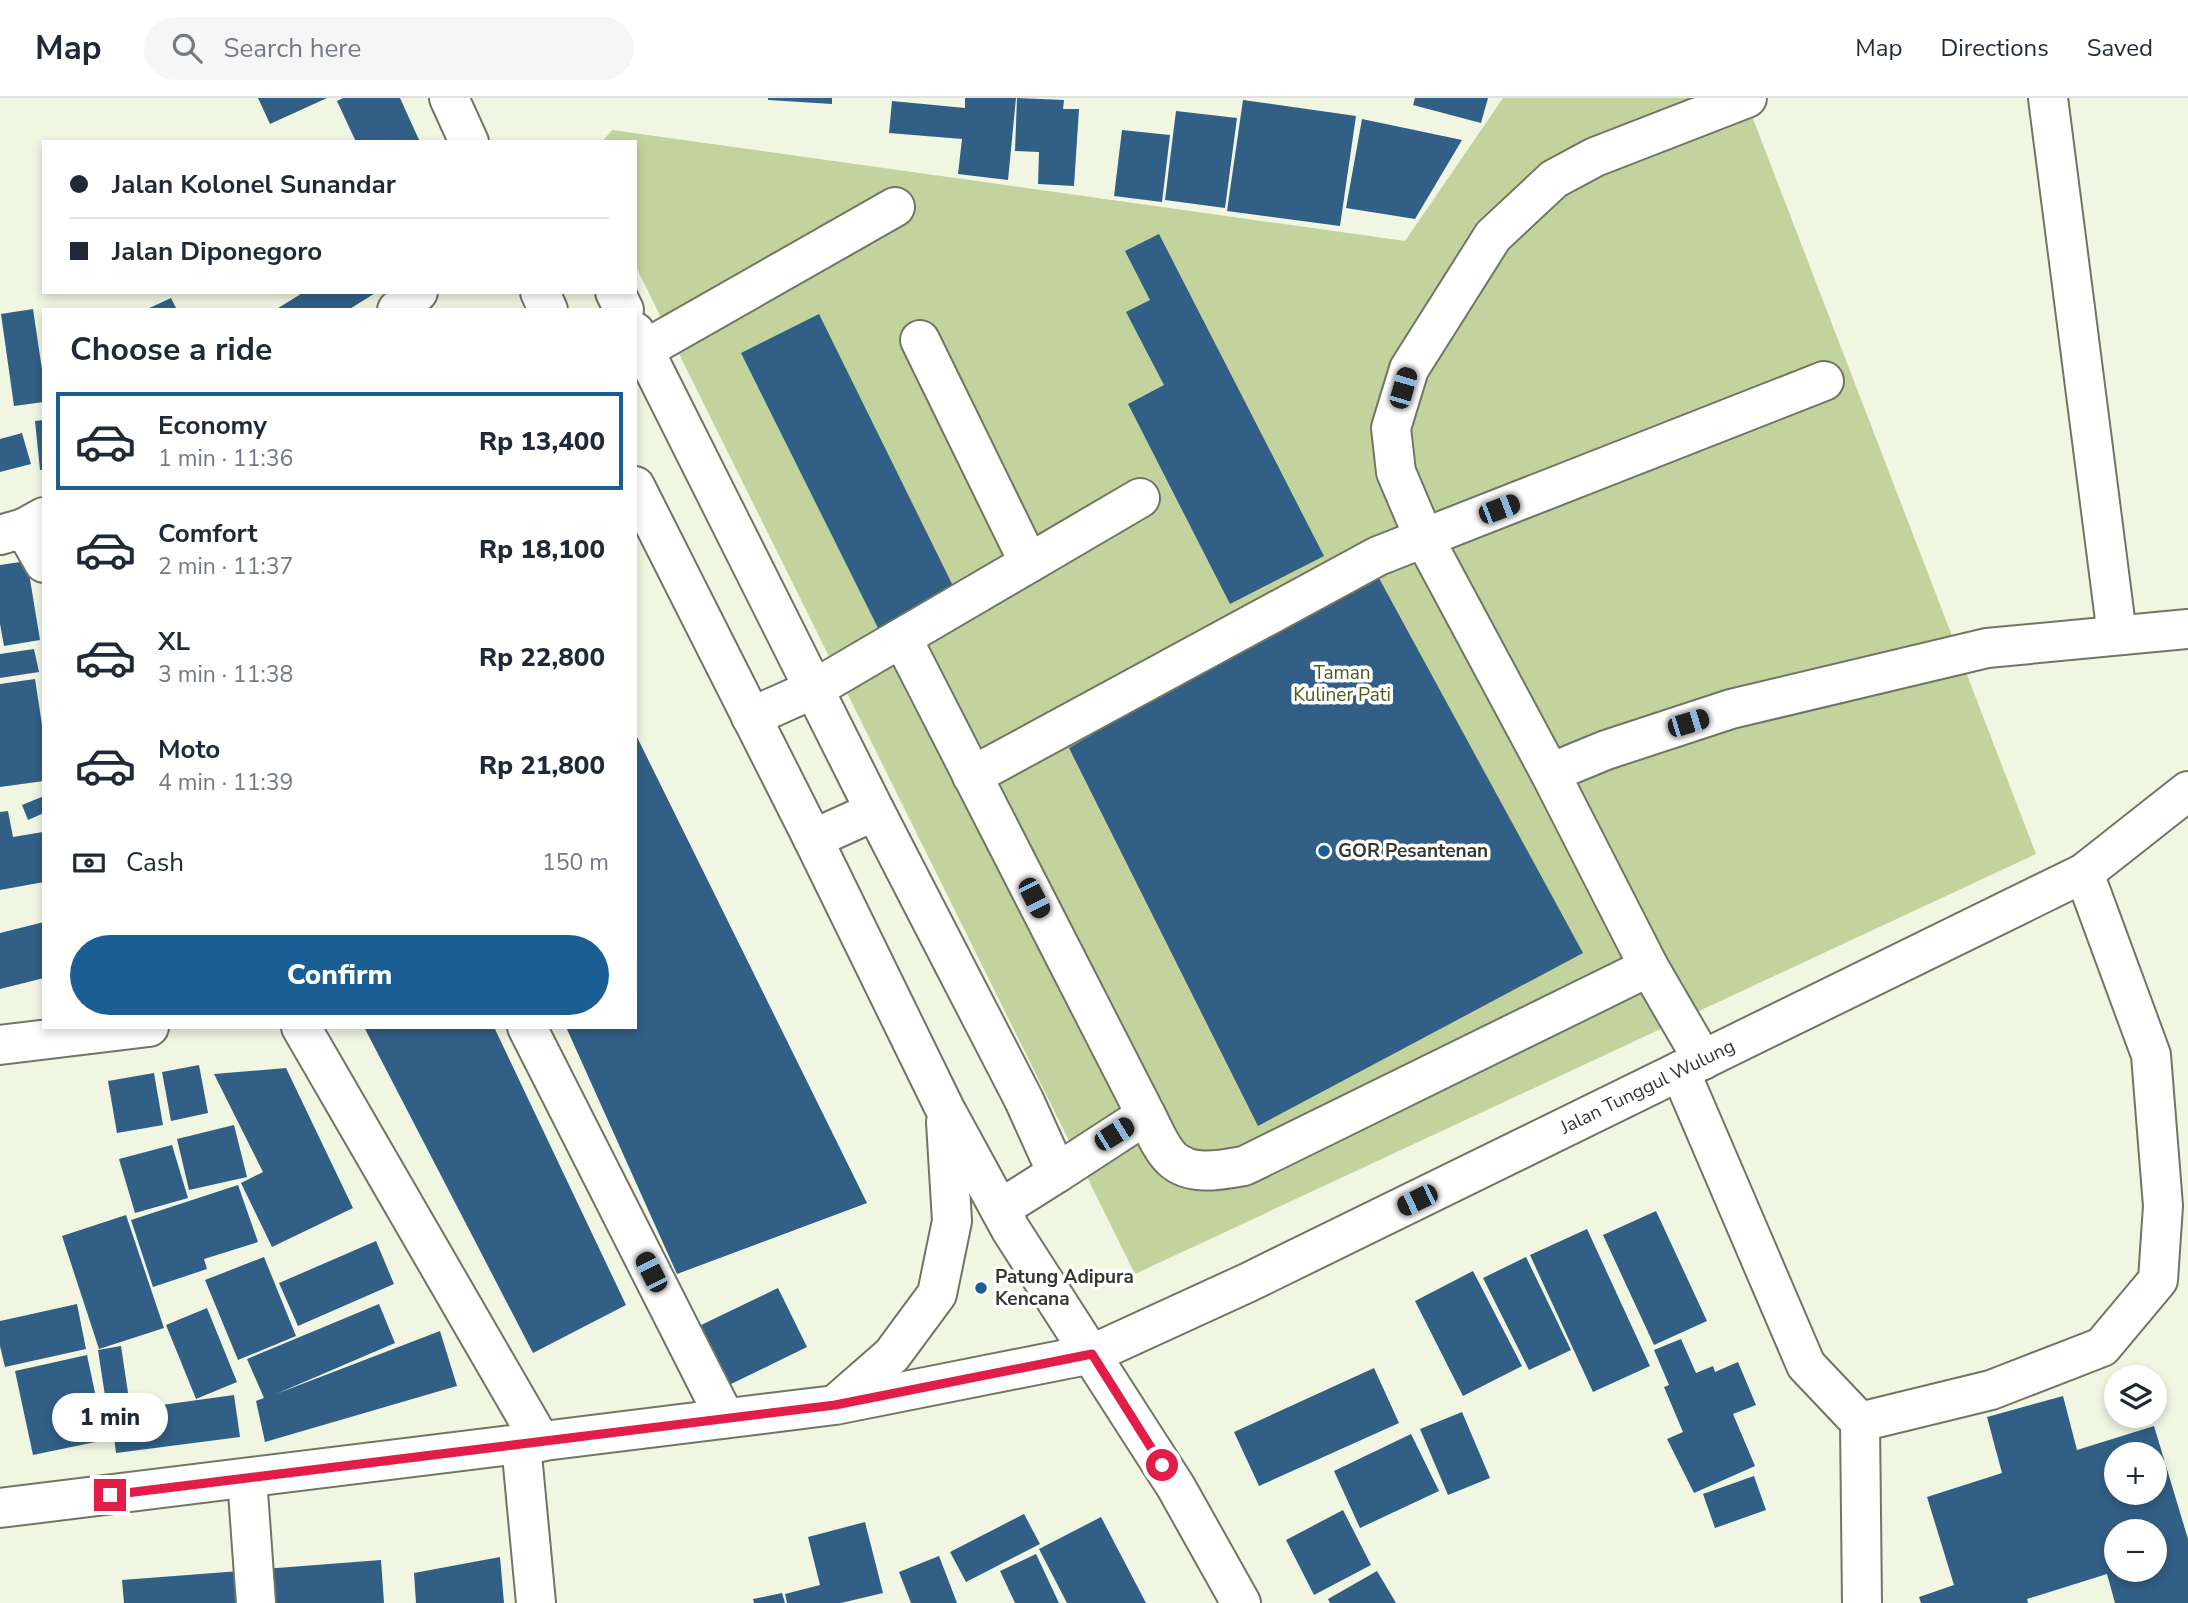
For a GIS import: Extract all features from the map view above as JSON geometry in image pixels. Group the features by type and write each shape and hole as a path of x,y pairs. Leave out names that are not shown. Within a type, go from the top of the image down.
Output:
{"main road":[{"path":"449,98 468,140"},
{"path":"1747,98 1595,157 1555,179 1493,236 1409,369 1391,428 1396,472 1424,538 1550,773 1649,967 1692,1065 1806,1365 1860,1422 1862,1603"},
{"path":"2048,98 2117,635"},
{"path":"895,207 638,346 1024,1100 1057,1172"},
{"path":"399,308 416,294"},
{"path":"920,340 1029,564"},
{"path":"972,776 1378,556 1825,381"},
{"path":"637,490 945,1109 1031,1262 1176,1487 1241,1603"},
{"path":"751,717 814,689 1140,498"},
{"path":"23,527 42,560"},
{"path":"1550,773 1646,736 1731,709 1987,648 2188,629"},
{"path":"902,638 1146,1115 1171,1158 1189,1169 1213,1172 1244,1166 1649,967"},
{"name":"Jalan Tunggul Wulung","path":"0,1508 835,1405 1092,1354 1247,1283 2084,873 2188,791"},
{"path":"813,839 875,811"},
{"path":"1860,1422 1991,1390 2102,1347 2158,1280 2163,1206 2151,1055 2084,873"},
{"path":"0,1045 132,1029"},
{"path":"302,1029 531,1443 536,1603"},
{"path":"528,1029 725,1418"},
{"path":"835,1405 892,1355 937,1294 952,1221 945,1109"},
{"path":"1000,1209 1146,1115"},
{"path":"247,1478 256,1603"}],"green space":[{"name":"Taman Kuliner Pati","path":"1503,98 1745,98 2036,854 1135,1274 637,269 637,140 604,140 612,130 1405,241"}],"building":[{"path":"258,98 327,98 270,124"},
{"path":"343,98 400,98 419,140 355,140 337,101"},
{"path":"832,98 832,104 768,100"},
{"path":"965,98 1016,98 1008,180 958,174 962,139 889,133 892,101 965,108"},
{"path":"1017,98 1064,100 1063,109 1079,109 1074,186 1038,184 1039,152 1015,151"},
{"path":"1415,98 1488,98 1481,123 1413,105"},
{"path":"1243,100 1356,116 1340,226 1227,211"},
{"path":"1176,111 1237,118 1225,208 1165,200"},
{"path":"1362,119 1462,140 1415,219 1346,208"},
{"path":"1122,130 1170,135 1162,202 1114,196"},
{"path":"1159,234 1324,556 1230,604 1128,404 1164,385 1126,312 1150,300 1125,251"},
{"path":"301,294 374,294 351,308 278,308"},
{"path":"171,298 176,308 149,308"},
{"path":"33,309 42,370 42,402 14,406 1,314"},
{"path":"819,314 957,594 880,632 741,353"},
{"path":"42,420 42,470 40,470 35,421"},
{"path":"22,433 31,464 0,472 0,439"},
{"path":"27,561 40,640 4,646 0,624 0,565"},
{"name":"GOR Pesantenan","path":"1374,569 1583,953 1258,1126 1069,748"},
{"path":"34,649 39,672 0,678 0,654"},
{"path":"35,679 42,725 42,781 0,787 0,684"},
{"path":"637,737 867,1203 677,1274 567,1029 637,1029"},
{"path":"42,797 42,814 28,820 22,805"},
{"path":"8,811 13,837 42,832 42,882 0,890 0,812"},
{"path":"42,922 42,978 0,989 0,933"},
{"path":"365,1029 495,1029 626,1305 533,1353"},
{"path":"199,1065 208,1113 171,1121 162,1072"},
{"path":"286,1068 353,1208 272,1247 241,1183 263,1172 214,1074"},
{"path":"154,1073 163,1125 117,1133 108,1081"},
{"path":"234,1125 247,1177 189,1190 177,1139"},
{"path":"172,1145 188,1198 135,1213 119,1159"},
{"path":"238,1185 258,1242 204,1259 207,1269 153,1287 131,1220"},
{"path":"1656,1211 1707,1321 1654,1345 1603,1235"},
{"path":"126,1215 164,1328 99,1349 62,1236"},
{"path":"1587,1229 1650,1366 1593,1392 1530,1255"},
{"path":"376,1241 394,1284 298,1326 279,1283"},
{"path":"264,1257 296,1336 238,1360 205,1280"},
{"path":"1526,1257 1571,1350 1529,1370 1483,1278"},
{"path":"1473,1271 1522,1366 1463,1396 1415,1301"},
{"path":"778,1288 807,1347 729,1385 699,1326"},
{"path":"77,1304 86,1349 5,1367 0,1346 0,1321"},
{"path":"379,1304 395,1343 276,1394 440,1331 457,1386 265,1442 256,1401 264,1398 247,1359"},
{"path":"207,1308 237,1382 196,1399 166,1325"},
{"path":"1681,1339 1696,1373 1713,1366 1715,1372 1738,1362 1756,1405 1733,1414 1755,1466 1694,1493 1667,1439 1683,1432 1664,1387 1669,1385 1654,1350"},
{"path":"121,1346 130,1406 107,1409 98,1350"},
{"path":"87,1355 105,1440 33,1455 15,1371"},
{"path":"1374,1368 1399,1423 1259,1486 1234,1432"},
{"path":"234,1395 240,1437 116,1453 111,1412"},
{"path":"2063,1396 2077,1450 2148,1428 2155,1428 2159,1442 2104,1442 2104,1505 2167,1505 2167,1469 2188,1539 2188,1603 2115,1603 2109,1582 2167,1582 2167,1519 2104,1519 2104,1575 2027,1599 2028,1603 1921,1603 1919,1597 1954,1585 1927,1497 2002,1473 1987,1417"},
{"path":"1462,1412 1490,1478 1448,1495 1420,1429"},
{"path":"1411,1434 1439,1491 1360,1528 1334,1471"},
{"path":"1754,1476 1766,1510 1715,1528 1703,1494"},
{"path":"1343,1510 1371,1565 1314,1595 1286,1540"},
{"path":"1024,1514 1040,1544 966,1582 950,1552"},
{"path":"1101,1517 1146,1603 1067,1603 1039,1549"},
{"path":"865,1522 883,1593 841,1603 787,1603 785,1594 820,1585 808,1537"},
{"path":"1036,1554 1059,1603 1015,1603 1000,1571"},
{"path":"939,1556 957,1603 911,1603 899,1572"},
{"path":"500,1557 504,1603 416,1603 414,1573"},
{"path":"381,1560 384,1603 124,1603 122,1580"},
{"path":"1377,1571 1396,1603 1330,1603 1328,1599"},
{"path":"782,1593 785,1603 754,1603 753,1599"}],"place":[{"name":"GOR Pesantenan","path":"1324,851"},
{"name":"Patung Adipura Kencana","path":"981,1288"}],"route":[{"path":"110,1495 835,1405 1092,1354 1162,1465"}]}
